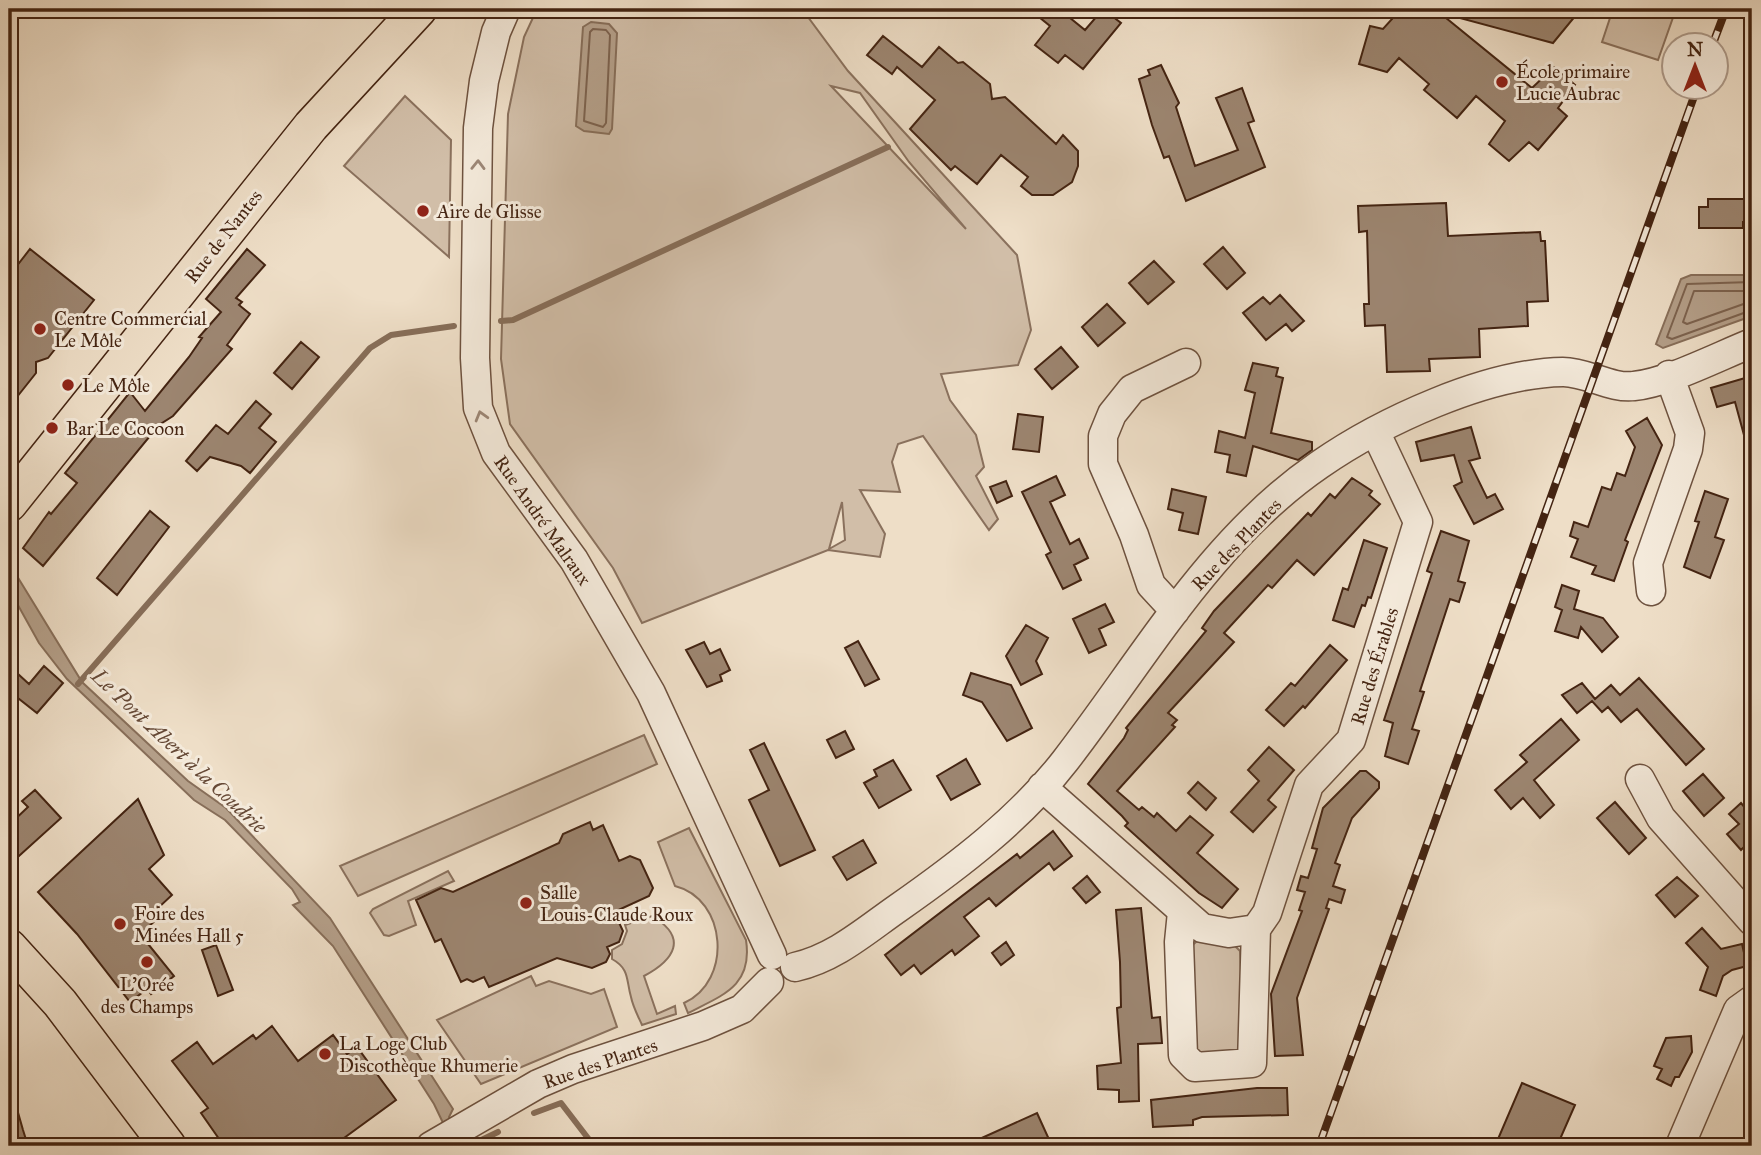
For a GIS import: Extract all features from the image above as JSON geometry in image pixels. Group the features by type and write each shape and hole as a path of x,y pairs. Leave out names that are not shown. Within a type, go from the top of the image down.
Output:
{"main road":[{"name":"Rue de Nantes","path":"9,504 311,126 419,9"},
{"path":"9,947 60,1003 168,1146"},
{"path":"9,971 48,1013 152,1146"}],"street":[{"name":"Rue André Malraux","path":"506,9 496,32 484,81 478,128 475,384 478,408 496,453 512,480 585,577 651,693 779,968"},
{"name":"Rue des Plantes","path":"431,1146 538,1084 573,1069 696,1029 743,1009 779,968 832,954 935,882 1004,825 1063,764 1175,611 1220,555 1299,480 1375,431 1447,400 1536,374 1578,373 1627,387 1646,384 1752,343"},
{"path":"1175,611 1151,585 1134,536 1103,464 1103,436 1112,414 1132,388 1186,363"},
{"path":"1651,591 1648,563 1688,449 1690,433 1669,375"},
{"name":"Rue des Érables","path":"1182,912 1179,942 1183,1055 1195,1067 1252,1063 1256,929 1267,913 1308,785 1351,740 1418,522 1375,431"},
{"path":"1640,779 1661,818 1752,921"},
{"path":"1042,787 1202,929 1229,933 1256,929"},
{"path":"1680,1146 1738,1010 1752,1000"}],"shaded area":[{"path":"537,9 802,9 848,71 1017,255 1031,330 1018,365 941,374 950,400 976,435 984,467 976,476 998,519 989,530 923,436 898,444 892,462 900,492 860,490 885,534 880,557 828,550 642,623 613,568 510,424 501,359 508,114 524,37","holes":["831,86 860,93 909,162 966,229","842,502 845,540 829,549"]},
{"path":"1613,9 1676,9 1668,32 1660,32 1658,60 1602,42"},
{"name":"Aire de Glisse","path":"405,96 451,140 449,257 344,166"},
{"path":"644,735 657,764 358,896 340,866"},
{"path":"689,828 746,940 747,956 745,968 733,987 688,1013 684,1003 700,992 711,977 716,960 714,923 705,907 692,894 675,886 658,842"},
{"path":"448,871 454,881 408,901 416,925 389,936 384,935 370,913 373,909"},
{"path":"652,916 671,932 673,948 663,963 644,976 657,1014 675,1006 676,1014 642,1025 633,1004 625,971 612,959 612,950 622,944 627,931 625,925"},
{"path":"1229,940 1240,951 1244,1045 1241,1052 1197,1059 1187,950 1196,942"},
{"path":"531,976 536,986 549,981 591,994 604,989 617,1027 481,1084 437,1020"}],"water":[{"path":"591,22 609,24 617,33 612,129 609,134 584,131 576,126 583,27"},
{"path":"1691,275 1752,275 1752,316 1663,348 1656,344 1681,279"},
{"path":"9,563 82,682 188,781 226,808 330,918 453,1109 449,1117 451,1123 445,1127 434,1104 333,946 293,905 300,902 292,889 225,820 194,800 67,679 39,643 9,589"}],"building":[{"path":"1029,9 1059,9 1085,30 1103,9 1121,23 1083,69 1065,55 1058,63 1035,45 1050,26"},
{"path":"1401,9 1435,9 1532,88 1554,67 1575,85 1558,108 1567,116 1538,150 1529,142 1509,161 1489,144 1505,121 1476,96 1457,118 1424,90 1429,84 1399,58 1387,72 1359,64 1370,26 1383,29"},
{"path":"1445,9 1581,9 1553,43 1445,14"},
{"path":"883,36 922,67 939,47 990,84 992,99 1005,97 1056,144 1063,135 1078,151 1078,166 1072,182 1053,195 1032,195 1021,186 1028,177 1001,155 977,184 955,166 951,170 910,129 935,100 897,67 892,74 867,55"},
{"path":"1161,65 1179,103 1176,107 1195,166 1238,150 1216,98 1242,88 1254,121 1248,123 1265,167 1186,201 1169,156 1164,158 1139,79 1150,75 1148,70"},
{"path":"1708,199 1752,199 1752,222 1743,222 1743,228 1699,228 1699,207 1708,207"},
{"path":"1446,203 1448,236 1540,232 1541,241 1545,241 1548,301 1527,302 1528,326 1479,329 1480,357 1429,359 1430,371 1387,372 1385,325 1365,326 1364,304 1369,304 1367,231 1359,232 1358,206"},
{"path":"1223,247 1245,273 1227,289 1204,264"},
{"name":"Centre Commercial Le Môle","path":"30,249 94,300 48,358 36,362 36,373 9,407 9,276"},
{"path":"247,249 265,265 236,298 242,302 239,305 250,314 227,345 232,349 173,416 159,425 43,566 23,548 49,512 51,514 77,483 65,473 130,392 145,411 189,357 202,338 199,337 221,312 206,299"},
{"path":"1154,261 1174,282 1148,304 1129,283"},
{"path":"1280,295 1304,321 1292,331 1286,324 1266,340 1243,313 1263,297 1270,304"},
{"path":"1107,304 1125,323 1098,346 1082,327"},
{"path":"301,342 319,357 292,389 274,373"},
{"path":"1061,347 1078,367 1052,389 1035,369"},
{"path":"1253,363 1278,368 1276,376 1283,378 1271,433 1312,442 1312,450 1298,460 1253,446 1246,476 1227,472 1230,455 1215,452 1219,431 1245,438 1255,393 1245,390"},
{"path":"1745,378 1752,403 1752,445 1747,446 1735,402 1717,407 1711,388"},
{"path":"256,401 271,414 259,428 276,442 250,473 241,466 210,457 197,471 186,461 216,425 228,434"},
{"path":"1018,414 1043,417 1039,452 1013,449"},
{"path":"1647,418 1662,445 1625,540 1628,542 1614,581 1592,574 1596,566 1571,557 1578,539 1570,536 1574,522 1588,527 1602,487 1611,490 1617,473 1625,476 1635,447 1626,431"},
{"path":"1471,427 1480,458 1469,461 1487,498 1495,494 1503,509 1474,524 1454,486 1462,482 1454,455 1421,461 1416,442"},
{"path":"1056,476 1065,495 1050,502 1070,544 1079,539 1088,558 1074,565 1081,580 1063,589 1046,555 1051,552 1022,492"},
{"path":"1352,478 1372,491 1369,495 1380,504 1314,575 1297,560 1272,588 1268,585 1224,633 1234,642 1168,713 1177,720 1172,725 1175,727 1117,791 1139,810 1142,807 1154,817 1157,813 1176,831 1190,816 1213,835 1197,853 1238,889 1222,908 1199,893 1125,826 1128,823 1122,816 1088,784 1124,738 1128,730 1126,728 1206,631 1202,628 1214,611 1308,513 1311,516 1330,494 1335,498"},
{"path":"1006,481 1012,496 997,503 990,487"},
{"path":"1172,489 1206,497 1198,534 1179,530 1183,513 1168,509"},
{"path":"1705,491 1728,499 1715,537 1724,540 1710,578 1684,567 1699,522 1695,521"},
{"path":"150,511 169,527 117,595 97,578"},
{"path":"1441,531 1469,541 1458,581 1465,583 1459,602 1450,599 1420,691 1424,692 1412,729 1419,731 1408,764 1385,756 1393,723 1384,720 1432,573 1427,571"},
{"path":"1364,540 1387,548 1371,598 1368,597 1365,606 1362,605 1354,627 1333,620 1343,588 1348,590"},
{"path":"1562,585 1579,591 1574,609 1603,618 1618,637 1602,652 1581,627 1578,638 1555,631 1562,610 1555,607"},
{"path":"1105,604 1114,622 1099,629 1106,645 1089,653 1073,619"},
{"path":"1026,625 1048,638 1036,661 1042,674 1021,685 1006,656"},
{"path":"858,641 879,679 865,686 845,648"},
{"path":"704,642 710,654 720,649 730,670 720,675 722,681 707,687 686,650"},
{"path":"1330,645 1347,660 1305,708 1303,706 1284,726 1266,710 1291,683 1295,686"},
{"path":"44,666 63,683 37,713 9,691 9,684 18,674 29,684"},
{"path":"971,673 1011,685 1032,728 1007,741 982,702 963,695"},
{"path":"1639,678 1704,749 1686,765 1637,709 1621,722 1608,707 1602,712 1592,701 1577,713 1562,695 1582,683 1595,699 1611,685 1620,695"},
{"path":"1561,719 1579,740 1534,780 1554,805 1540,818 1523,798 1511,809 1495,790 1527,762 1520,755"},
{"path":"845,731 854,749 836,758 827,740"},
{"path":"764,743 815,850 780,866 749,800 769,790 750,750"},
{"path":"1269,747 1294,770 1268,800 1276,807 1253,832 1231,812 1259,781 1248,770"},
{"path":"966,759 980,784 951,800 937,776"},
{"path":"893,760 911,790 879,808 864,783 877,776 874,770"},
{"path":"1360,771 1366,771 1379,782 1379,788 1352,818 1335,863 1340,865 1333,886 1345,890 1341,903 1329,899 1326,908 1329,909 1297,998 1303,1055 1275,1056 1271,994 1302,911 1299,910 1305,892 1297,890 1301,876 1308,878 1317,849 1312,848 1323,808"},
{"path":"1703,774 1724,798 1704,816 1683,791"},
{"path":"1198,782 1216,798 1206,810 1188,793"},
{"path":"35,790 61,818 9,865 9,825 28,807 22,801"},
{"path":"138,799 164,855 149,869 172,895 158,908 163,914 140,934 174,976 151,994 147,989 130,1002 77,934 38,892"},
{"path":"1615,802 1646,838 1629,854 1597,818"},
{"path":"1741,803 1750,814 1752,812 1752,856 1744,847 1741,850 1727,834 1739,824 1729,814"},
{"name":"Salle Louis-Claude Roux","path":"590,822 593,830 603,825 619,861 630,856 640,860 653,888 649,896 614,912 623,931 619,942 607,947 610,954 606,962 592,968 557,958 489,987 484,977 473,982 467,979 461,982 441,939 435,942 416,900 441,888 453,892 559,843 563,834"},
{"path":"1053,831 1072,856 1054,870 1049,863 996,906 989,898 964,917 979,936 955,955 952,950 921,974 914,965 901,975 885,955 1017,854 1020,858"},
{"path":"863,840 876,863 847,880 833,857"},
{"path":"1087,876 1100,892 1086,903 1073,888"},
{"path":"1677,877 1698,896 1675,917 1656,895"},
{"path":"1141,908 1152,1018 1160,1017 1162,1043 1138,1044 1139,1101 1119,1102 1119,1090 1098,1089 1097,1066 1121,1063 1117,1008 1121,1007 1120,962 1116,910"},
{"path":"1702,928 1721,949 1742,944 1747,966 1723,976 1716,996 1700,990 1708,967 1686,943"},
{"path":"1006,942 1014,955 1001,965 992,953"},
{"path":"216,945 233,990 218,996 202,950"},
{"path":"272,1026 298,1061 333,1035 347,1054 357,1047 396,1100 333,1146 243,1146 238,1140 224,1146 201,1113 208,1108 172,1061 197,1042 213,1064 253,1035 256,1039"},
{"path":"1691,1036 1692,1052 1679,1077 1675,1077 1671,1086 1657,1079 1662,1069 1654,1066 1666,1038"},
{"path":"1522,1083 1575,1105 1557,1146 1495,1146"},
{"path":"1257,1088 1287,1088 1288,1115 1202,1117 1193,1120 1193,1125 1153,1127 1151,1100"},
{"path":"13,1095 28,1146 9,1146 9,1096"},
{"path":"1037,1113 1052,1146 964,1146"}],"waterway":[{"path":"501,321 513,320 888,147"},
{"name":"Le Pont Abert à la Coudrie","path":"78,684 370,348 391,335 454,326"},
{"path":"534,1113 561,1103 594,1146"},
{"path":"469,1146 498,1132"}],"railway":[{"path":"1717,32 1726,9"},
{"path":"1319,1146 1692,102"}],"place":[{"name":"École primaire Lucie Aubrac","path":"1502,82"},
{"name":"Aire de Glisse","path":"423,211"},
{"name":"Centre Commercial Le Môle","path":"40,329"},
{"name":"Le Môle","path":"68,385"},
{"name":"Bar Le Cocoon","path":"52,428"},
{"name":"Salle Louis-Claude Roux","path":"526,903"},
{"name":"Foire des Minées Hall 5","path":"120,924"},
{"name":"L'Orée des Champs","path":"147,962"},
{"name":"La Loge Club Discothèque Rhumerie","path":"325,1054"}]}
